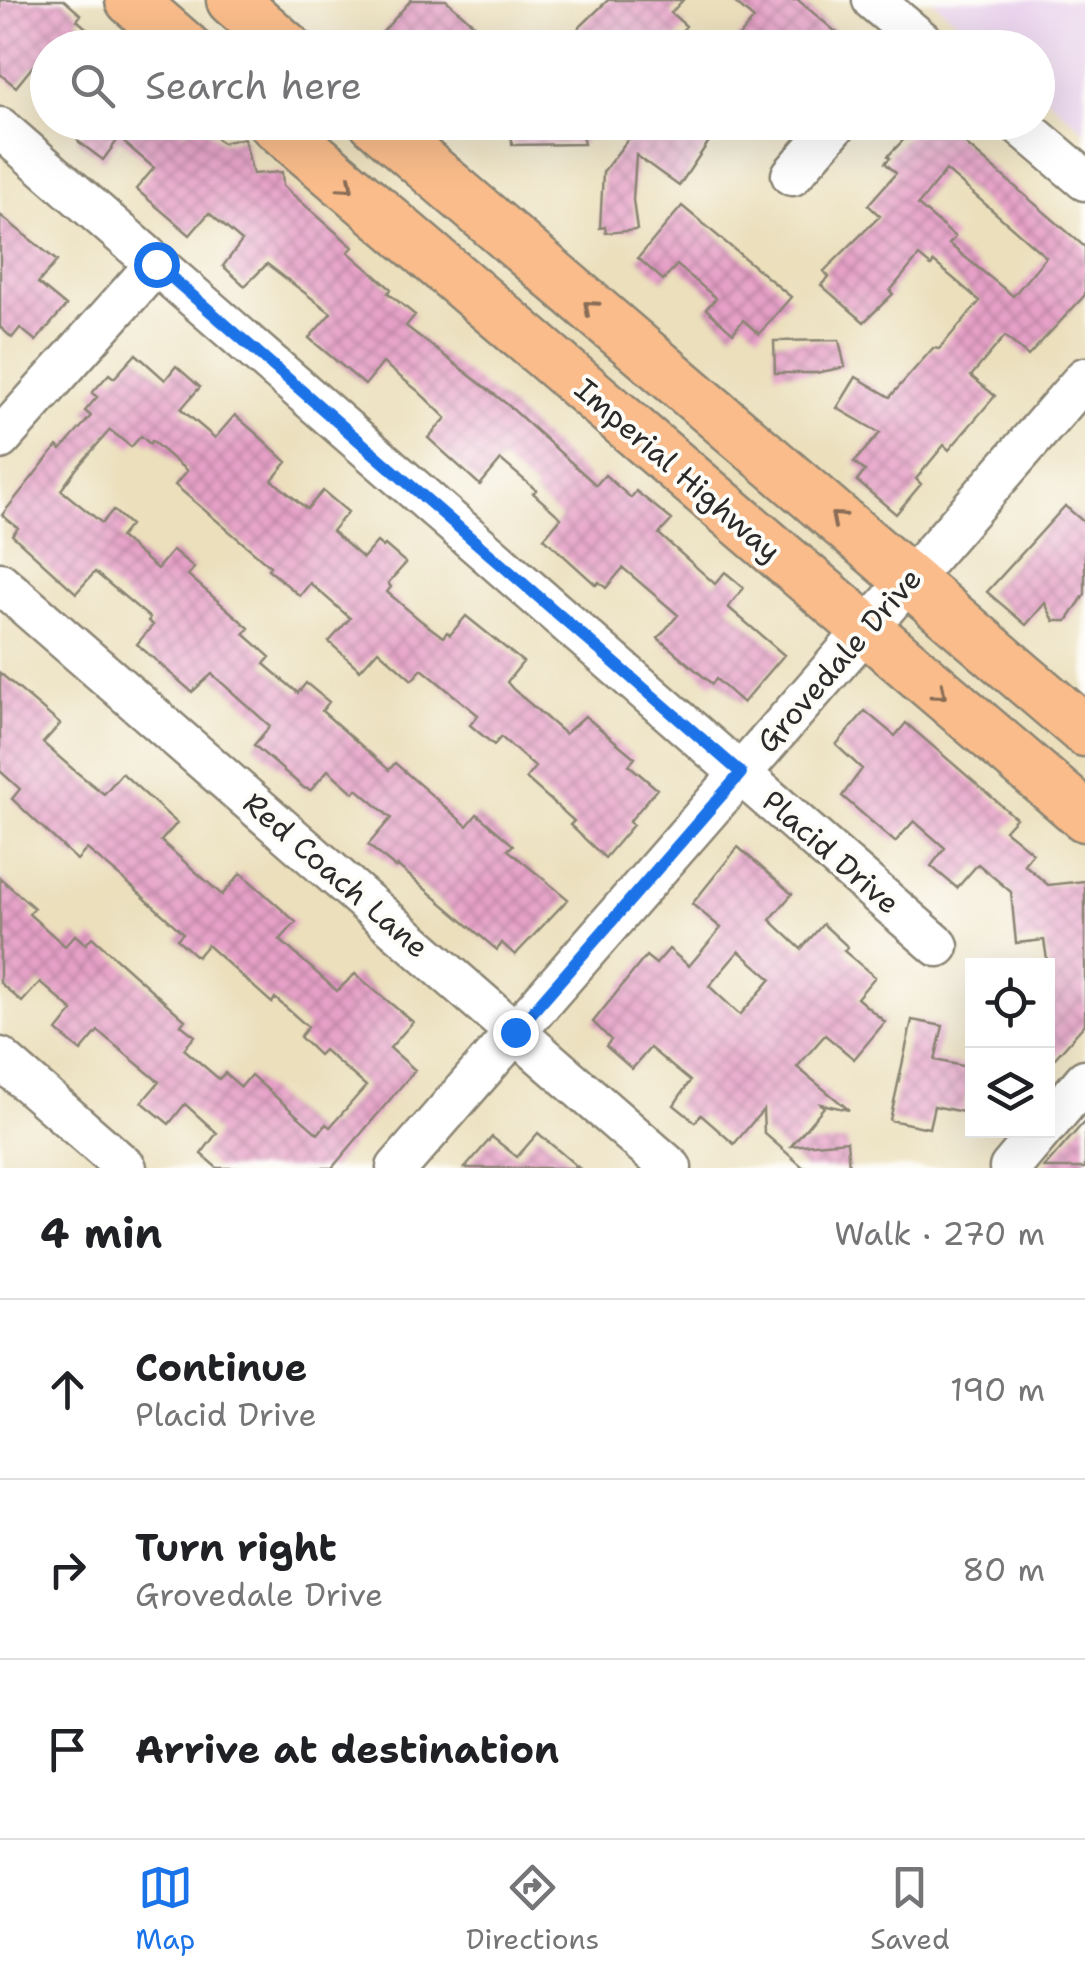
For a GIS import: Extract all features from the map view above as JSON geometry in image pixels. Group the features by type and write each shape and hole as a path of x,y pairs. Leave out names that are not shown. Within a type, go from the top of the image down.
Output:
{"main road":[{"path":"130,0 165,30"},
{"path":"232,0 267,30"},
{"name":"Imperial Highway","path":"295,140 1085,816"},
{"path":"396,140 1085,732"}],"street":[{"path":"873,0 903,30"},
{"name":"Placid Drive","path":"0,128 938,946"},
{"path":"792,175 822,140"},
{"path":"1038,140 1085,180"},
{"path":"0,439 156,264"},
{"name":"Grovedale Drive","path":"397,1168 1085,378"},
{"name":"Red Coach Lane","path":"0,583 672,1168"},
{"path":"0,1058 126,1168"},
{"path":"1055,1116 1085,1080"},
{"path":"1010,1168 1035,1138"}],"shaded area":[{"path":"932,0 1085,0 1085,131 1055,105 1055,30 967,30"}],"building":[{"path":"0,0 64,0 81,15 77,20 88,30 30,30 30,70 16,87 0,74"},
{"path":"411,0 446,0 480,30 385,30"},
{"path":"608,0 683,0 671,13 686,26 683,30 577,30"},
{"path":"732,0 798,0 834,30 745,30 754,19"},
{"path":"78,140 118,140 103,160"},
{"path":"121,140 244,140 253,174 282,172 283,186 353,247 348,252 415,315 406,326 508,405 596,485 605,475 631,498 636,491 672,520 659,534 715,584 725,572 744,588 728,607 784,655 743,703 716,679 712,684 658,638 678,615 623,568 606,588 599,582 596,585 544,538 561,518 533,493 536,490 501,460 480,485 428,438 446,418 418,391 383,363 365,385 309,338 331,313 267,264 245,286 223,266 242,241 209,213 190,235 136,189 154,168"},
{"path":"512,140 583,140 584,144 512,145"},
{"path":"628,140 710,140 679,186 636,155 633,200 637,230 606,233 605,227 600,228 603,172"},
{"path":"903,140 961,140 1085,247 1085,295 1028,356 1005,336 971,376 995,396 949,450 944,445 916,479 921,484 896,514 857,481 865,471 854,462 880,433 837,408 856,377 890,397 980,301 934,262 931,266 919,256 890,291 893,294 864,322 821,285 829,277 824,271 880,216 868,205 896,173 885,163","holes":["946,170 1046,257 1013,296 949,244 955,237 918,205"]},
{"path":"682,206 791,297 759,334 743,320 733,333 706,309 716,298 677,265 663,280 638,258"},
{"path":"0,215 57,261 38,283 66,306 36,341 20,328 12,338 0,327"},
{"path":"839,340 845,367 816,373 775,373 774,341"},
{"path":"136,354 165,380 176,366 200,387 181,409 215,438 235,415 259,436 287,462 272,480 307,509 323,491 348,512 332,531 363,558 377,542 406,563 388,583 391,587 387,592 420,620 443,637 447,632 450,635 466,616 523,662 507,682 513,689 565,734 585,716 635,758 629,765 657,789 605,858 570,825 574,821 526,778 535,767 501,737 494,745 470,725 478,715 422,669 412,680 378,650 360,670 329,642 350,618 310,583 300,596 268,569 270,566 175,485 187,471 152,441 150,444 141,436 131,447 110,430 77,468 61,490 102,523 113,510 130,525 120,537 157,569 173,550 194,568 188,575 249,628 244,634 270,657 264,664 298,693 306,683 329,702 322,711 389,770 395,763 467,826 477,814 513,845 508,850 568,899 515,955 502,943 497,950 368,845 391,818 357,789 354,793 328,770 311,790 304,788 254,745 270,726 212,674 192,692 137,644 153,625 148,621 150,618 95,572 76,593 12,535 18,528 2,515 57,446 61,450 91,416 85,411 97,397 92,393 109,374 114,378"},
{"path":"1065,506 1085,523 1085,594 1067,621 1054,621 1045,603 1026,625 987,592"},
{"path":"0,673 60,724 43,743 75,771 104,794 122,773 177,823 161,841 222,895 241,873 296,922 280,940 337,991 355,974 413,1022 390,1048 415,1070 332,1168 217,1168 201,1154 217,1133 185,1104 169,1124 142,1102 159,1082 98,1031 81,1051 57,1031 73,1011 40,982 22,1002 0,983 0,878 34,908 29,914 65,946 75,935 86,944 92,937 185,1020 181,1025 195,1036 184,1049 219,1079 225,1073 241,1087 251,1075 318,1134 326,1124 330,1127 366,1086 324,1050 319,1055 300,1037 308,1027 275,998 272,1003 207,945 197,957 177,939 183,933 128,883 87,849 77,860 12,799 20,789 0,771"},
{"path":"865,711 895,736 906,723 1016,818 1005,830 1033,853 1024,864 1048,885 1085,881 1085,1024 1055,1058 1055,958 1047,958 1044,940 1016,943 1011,892 978,864 957,888 931,866 945,848 914,821 895,842 842,796 862,769 836,745"},
{"path":"738,847 792,894 770,920 801,949 823,924 848,947 844,951 875,977 857,998 885,1022 854,1059 825,1035 797,1067 849,1110 821,1104 824,1107 791,1146 847,1141 849,1168 804,1168 764,1133 763,1110 734,1144 701,1115 695,1122 674,1105 690,1081 650,1048 632,1069 606,1046 611,1040 593,1022 646,956 656,964 669,949 689,966 721,928 692,904","holes":["739,951 771,979 740,1015 709,986"]},
{"path":"912,1020 943,1026 935,1060 965,1066 963,1112 934,1106 929,1128 890,1120"},
{"path":"1085,1121 1085,1168 1044,1168"},
{"path":"538,1133 579,1168 465,1168 492,1137 517,1157"}],"route":[{"path":"156,264 741,773 515,1032"}]}
